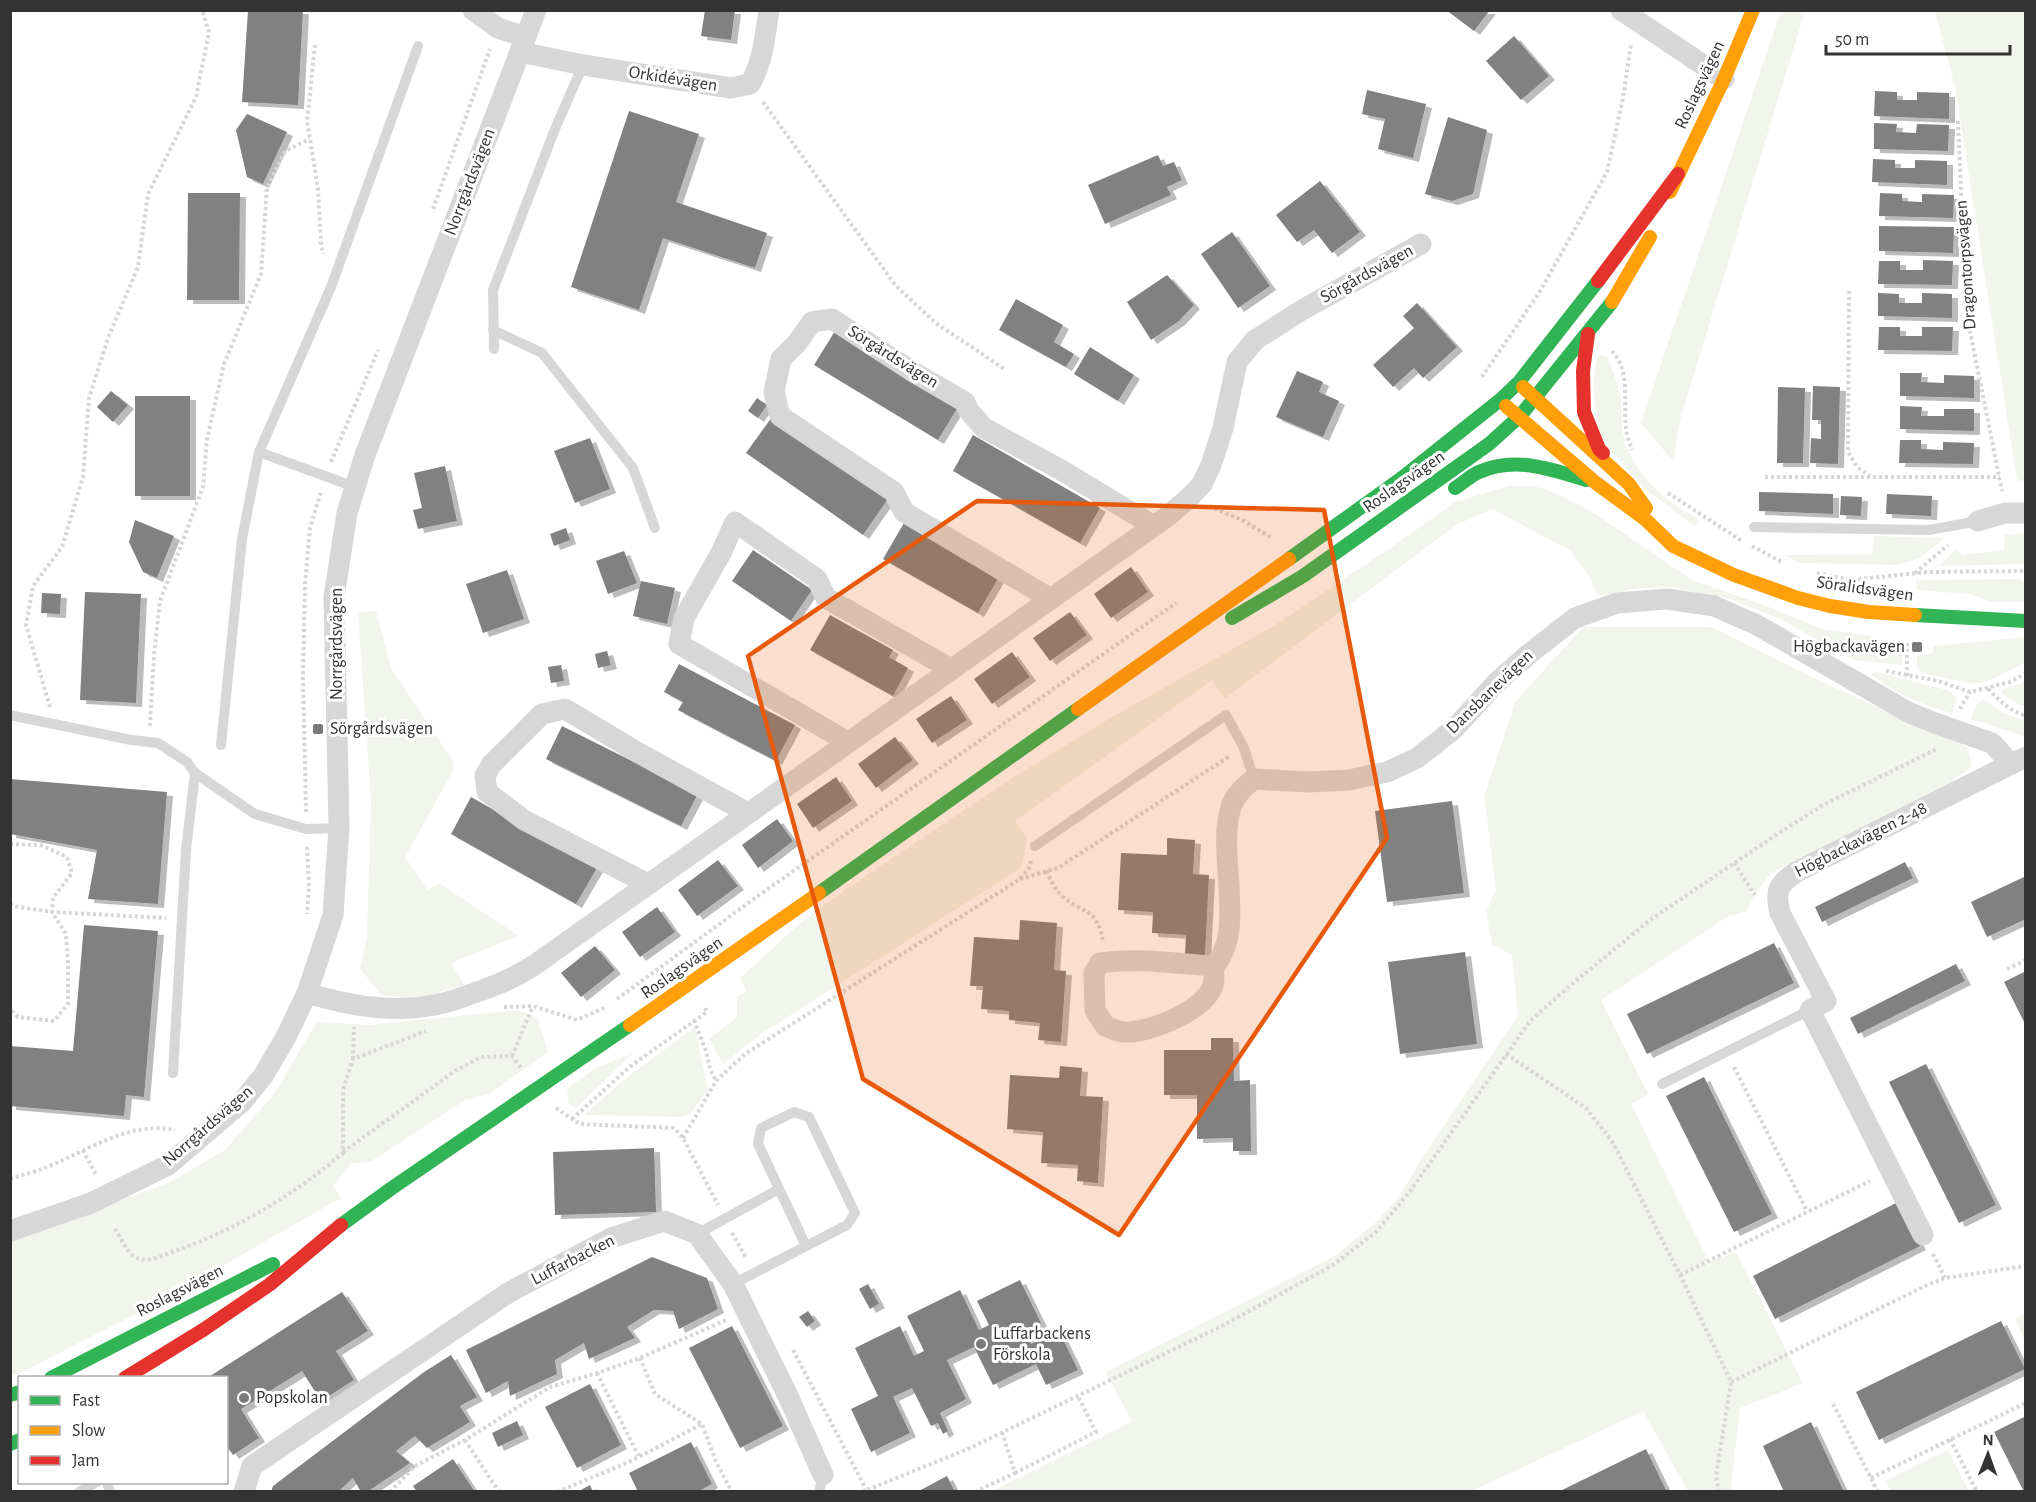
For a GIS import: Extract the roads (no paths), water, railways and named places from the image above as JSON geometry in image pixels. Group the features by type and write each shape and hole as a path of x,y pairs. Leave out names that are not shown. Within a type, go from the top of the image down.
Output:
{"main road":[{"name":"Roslagsvägen","path":"1055,724 1303,576 1489,444 1520,416 1616,297 1650,237 1754,10"},
{"name":"Roslagsvägen","path":"127,1376 202,1330 269,1285 326,1236 724,961 1402,478 1500,400 1519,382 1596,285 1678,174"},
{"path":"1588,334 1583,370 1584,412 1599,449 1629,484"},
{"name":"Söralidsvägen","path":"1519,382 1629,484 1673,546"},
{"name":"Söralidsvägen","path":"1500,400 1596,483 1645,519 1673,546 1734,575 1830,606 1869,612 2023,621"},
{"path":"1440,498 1480,471 1499,465 1521,463 1596,483"},
{"path":"1303,576 1391,530"},
{"name":"Roslagsvägen","path":"53,1376 326,1236"}],"street":[{"path":"472,10 523,44"},
{"name":"Norrgårdsvägen","path":"10,1231 91,1203 168,1165 242,1102 263,1076 286,1037 307,993 333,915 339,828 334,597 346,513 364,455 536,10"},
{"name":"Orkidévägen","path":"523,44 583,64 731,88 750,84 757,72 769,10"},
{"path":"1628,16 1724,79"},
{"name":"Sörgårdsvägen","path":"307,993 354,1005 387,1009 415,1008 440,1004 511,980 1154,526 1190,497 1202,484 1211,465 1223,428 1237,362 1255,340 1302,310 1421,244"},
{"name":"Sörgårdsvägen","path":"1051,598 904,512 894,492 780,416 774,392 781,359 797,343 812,322 832,319 964,402 984,428 1063,471 1154,526"},
{"path":"1978,521 2015,513"},
{"path":"848,742 679,645 684,618 721,553 735,522 817,579 826,598 951,669"},
{"name":"Dansbanevägen","path":"1254,779 1308,782 1349,780 1387,772 1417,758 1454,729 1497,682 1575,618 1617,603 1667,599 1714,606 1757,624 1910,713 1935,723 1960,724 2018,760"},
{"path":"648,884 524,820 487,792 485,777 491,765 542,714 565,709 637,752 748,813"},
{"name":"Högbackavägen 2-48","path":"1809,1010 1826,1001 1780,913 1777,900 1778,889 1785,880 2018,760"},
{"path":"1214,966 1133,961 1100,963 1094,973 1095,1010 1105,1026 1124,1032 1141,1029 1168,1022 1192,1010 1213,986 1214,966 1221,958 1227,943 1229,917 1227,833 1231,807 1239,791 1254,779"},
{"path":"1809,1010 1923,1235"},
{"name":"Luffarbacken","path":"244,1491 252,1466 508,1293 611,1239 664,1221 697,1234"},
{"path":"697,1234 734,1284 788,1395 821,1483"}],"lane":[{"path":"221,745 242,539 259,452 331,287 418,46"},
{"path":"494,349 493,290 555,129 583,64"},
{"path":"493,330 542,353 633,468 655,528"},
{"path":"259,452 355,487"},
{"path":"1754,527 1929,530 1978,521"},
{"path":"10,715 158,743 187,762 195,773 255,814 306,829 339,828"},
{"path":"1035,846 1226,715 1244,748 1254,779"},
{"path":"173,1073 186,850 195,773"},
{"path":"1662,1084 1809,1010"},
{"path":"734,1284 847,1225 855,1214 809,1117 794,1113 761,1128 758,1144 806,1246"},
{"path":"697,1234 779,1189"},
{"path":"79,1491 93,1484"}],"place":[{"name":"Högbackavägen","path":"1917,647"},
{"name":"Sörgårdsvägen","path":"318,729"},
{"name":"Luffarbackens Förskola","path":"981,1344"},
{"name":"Popskolan","path":"244,1398"}]}
